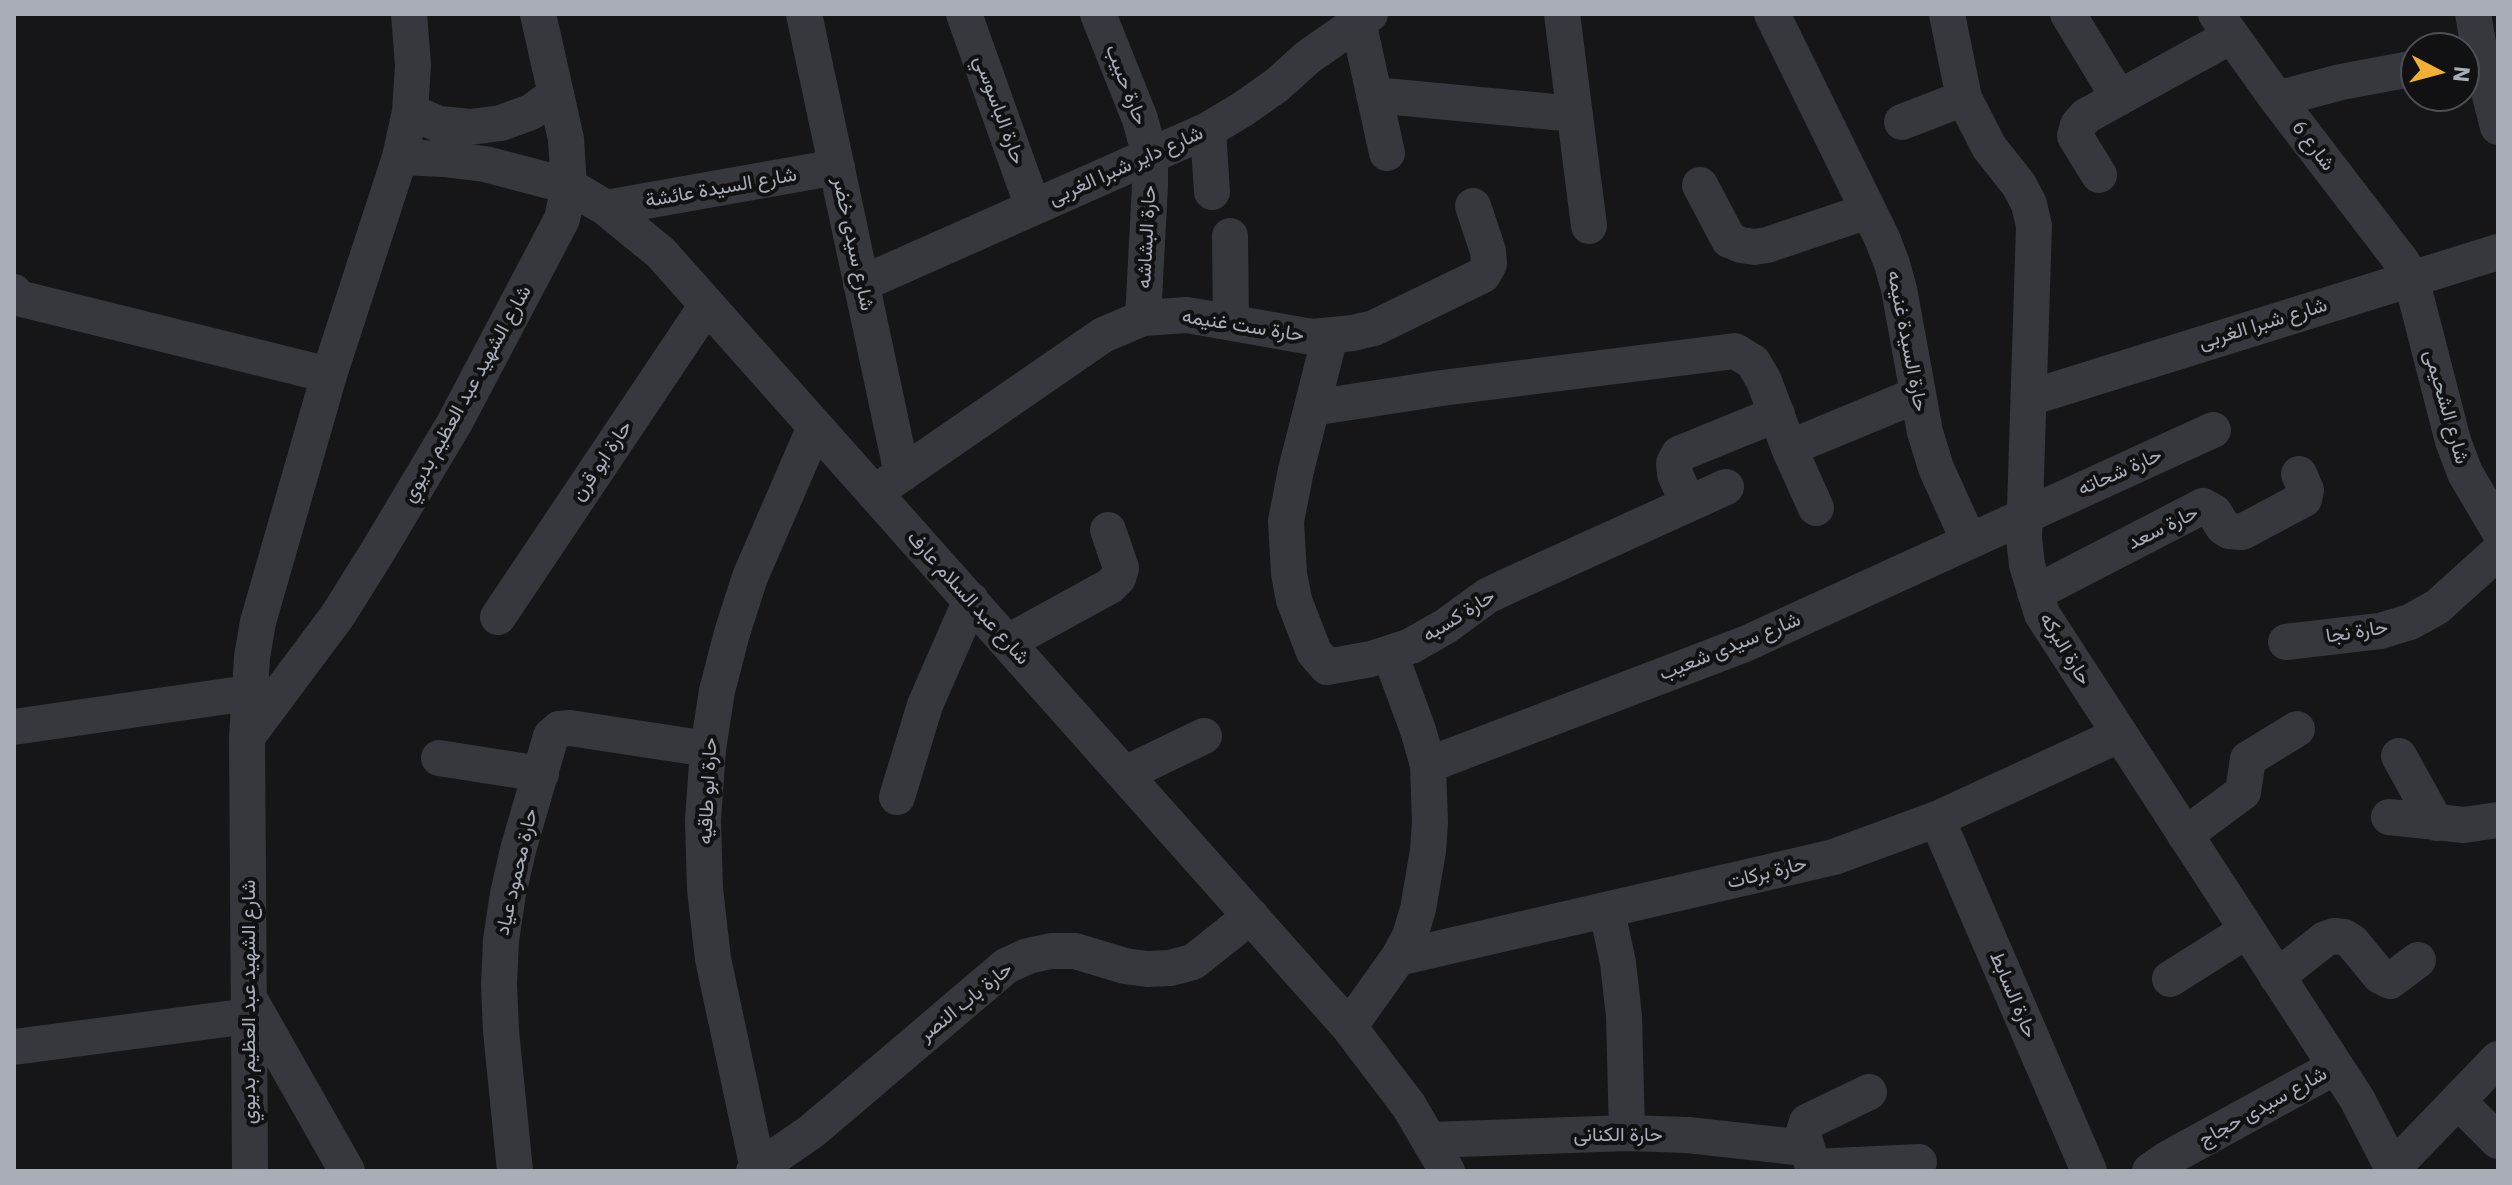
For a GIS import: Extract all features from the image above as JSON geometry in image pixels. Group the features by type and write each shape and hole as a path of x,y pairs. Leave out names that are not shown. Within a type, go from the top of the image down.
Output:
{"street":[{"name":"شارع الشهيد عبد العظيم بديوي","path":"250,1171 248,693 258,622 329,375 400,157 410,112 413,65 409,14"},
{"name":"شارع الشهيد عبد العظيم بديوي","path":"247,737 338,615 455,422 562,219 569,186 566,139 538,14"},
{"name":"شارع سيدى خضر","path":"804,14 861,284 888,483"},
{"name":"حارة الباسوسي","path":"964,14 1033,207"},
{"name":"حارة حبيب","path":"1098,14 1140,119 1150,156"},
{"path":"1562,14 1589,226"},
{"name":"حارة السيدة غنيمه","path":"1772,14 1882,238 1899,289 1917,395 1936,468 1969,541"},
{"name":"حارة البركه","path":"1947,14 1964,98 1989,147 2019,185 2029,204 2034,226 2024,539 2027,565 2042,614 2357,1099 2393,1169"},
{"path":"2068,14 2119,98"},
{"path":"2473,14 2498,127"},
{"path":"1364,17 1374,95 1387,153"},
{"name":"شارع داير شبرا الغربى","path":"861,284 1208,130 1277,85 1308,57 1364,17"},
{"path":"2099,175 2075,136 2078,125 2086,116 2119,98 2224,25"},
{"name":"شارع 6","path":"2224,25 2411,278"},
{"path":"2277,99 2400,71"},
{"path":"410,112 439,124 470,127 501,123 531,112 556,94"},
{"path":"1374,95 1575,114"},
{"path":"1902,122 1964,98"},
{"path":"1208,130 1212,192"},
{"name":"حارة البشاشه","path":"1143,318 1150,156"},
{"name":"شارع عبد السلام عارف","path":"400,157 485,164 569,186 606,208 661,253 815,427 888,483 971,600 1349,1027 1409,1106 1439,1156"},
{"name":"شارع السيدة عائشة","path":"606,208 837,167"},
{"path":"1700,185 1729,240 1741,245 1767,245 1868,211"},
{"name":"حارة ست غنيمه","path":"888,483 1103,335 1143,318 1174,315 1231,321 1293,335 1330,336 1374,328 1483,275 1489,264 1488,251 1473,206"},
{"path":"1230,236 1231,321"},
{"name":"شارع شبرا الغربى","path":"2029,398 2498,252"},
{"name":"شارع الشحيمى","path":"2411,278 2453,441 2465,473 2498,529"},
{"path":"14,296 329,375"},
{"name":"حارة ابو قرن","path":"498,617 707,305"},
{"name":"حارة كسبه","path":"1330,336 1286,521 1294,600 1314,652 1327,667 1338,667 1411,646 1510,585 1726,487"},
{"path":"1312,408 1442,388 1735,351 1753,362 1764,381 1816,508"},
{"path":"1789,448 1917,395"},
{"path":"1688,504 1675,474 1674,463 1679,454 1777,414"},
{"name":"حارة ابو طاقيه","path":"756,1170 713,959 705,889 703,820 708,749 717,691 745,591 815,427"},
{"name":"حارة شحاته","path":"2026,515 2213,430"},
{"name":"حارة سعد","path":"2035,593 2203,506 2214,512 2223,527 2242,532 2304,499 2306,490 2299,474"},
{"name":"شارع سيدى شعيب","path":"1428,765 1745,644 2026,515"},
{"path":"1008,642 1110,586 1118,578 1121,568 1108,530"},
{"name":"حارة نجا","path":"2286,642 2380,631 2410,622 2437,607 2498,552"},
{"path":"897,797 925,705 971,600"},
{"path":"1349,1027 1410,936 1424,880 1430,822 1428,765 1390,654"},
{"path":"14,727 248,693"},
{"name":"حارة محمود عياد","path":"515,1171 501,1031 501,940 508,894 551,736 559,729 570,728 708,749"},
{"path":"2185,835 2243,792 2246,765 2253,755 2297,729"},
{"name":"حارة بركات","path":"1398,958 1834,857 1937,819 2119,735"},
{"path":"1125,774 1204,736"},
{"path":"2399,756 2436,823"},
{"path":"439,758 541,774"},
{"path":"2389,817 2464,825 2497,823"},
{"name":"حارة السابط","path":"1937,819 2089,1171"},
{"path":"1607,911 1618,963 1624,1016 1627,1133"},
{"name":"حارة باب النصر","path":"756,1170 812,1131 1006,966 1039,953 1075,951 1125,966 1170,968 1193,962 1251,916"},
{"path":"2170,979 2246,931"},
{"path":"2277,977 2325,939 2334,936 2352,942 2384,979 2395,979 2418,960"},
{"path":"14,1047 249,1007 347,1171"},
{"path":"2393,1169 2498,1059"},
{"name":"شارع سيدى حجاج","path":"2150,1171 2335,1067"},
{"path":"1811,1162 1803,1135 1807,1122 1869,1092"},
{"path":"2458,1101 2498,1141"},
{"name":"حارة الكنانى","path":"1439,1156 1627,1133 1688,1135 1811,1162 1919,1162"}]}
